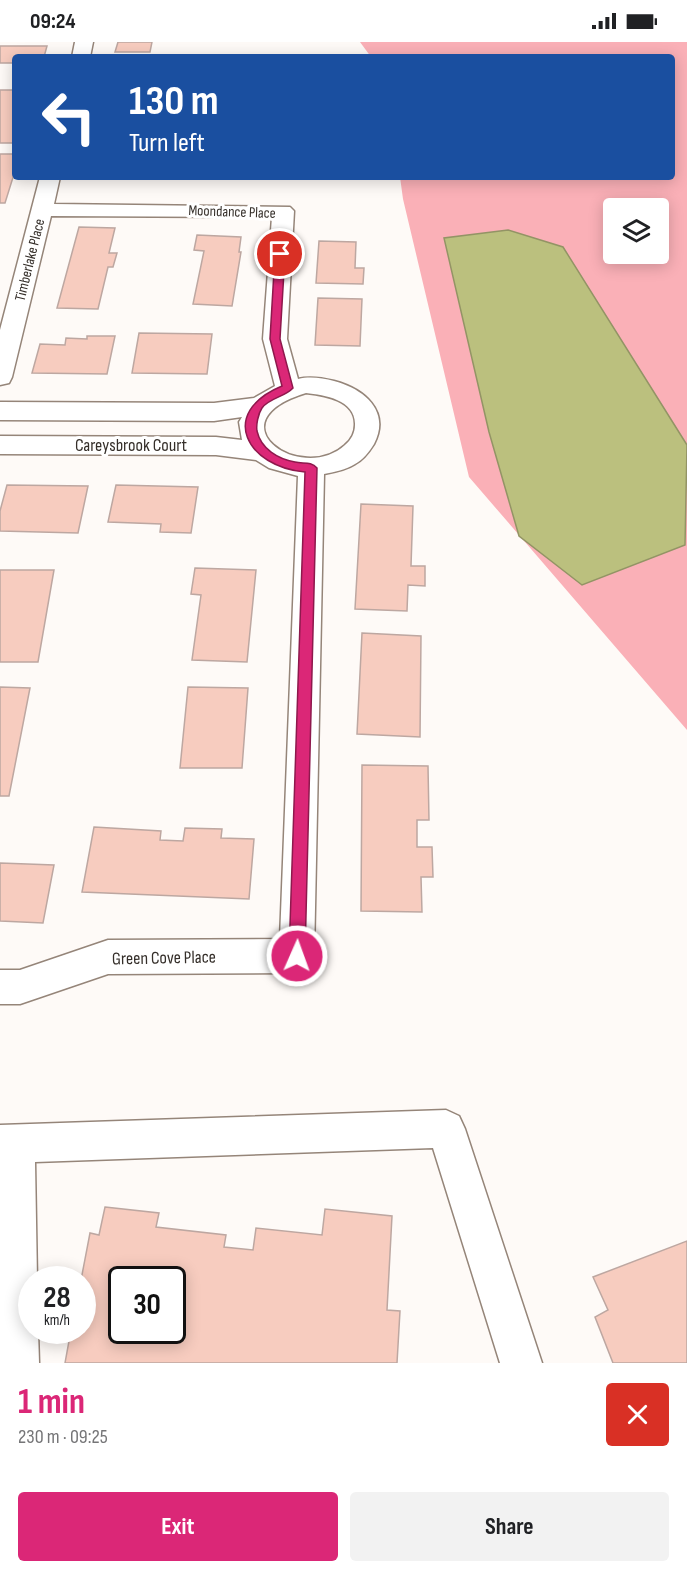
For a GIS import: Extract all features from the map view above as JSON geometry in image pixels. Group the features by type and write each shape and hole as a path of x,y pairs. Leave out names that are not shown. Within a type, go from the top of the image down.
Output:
{"street":[{"name":"Timberlake Place","path":"0,377 49,180"},
{"name":"Moondance Place","path":"42,210 283,211 275,339 288,388"},
{"path":"306,385 325,386 351,396 362,407 368,420 367,435 358,450 343,460 311,468 295,467 276,461 261,451 254,441 250,426 257,406 271,395 288,388 306,385"},
{"name":"Careysbrook Court","path":"0,411 214,412 257,406"},
{"name":"Careysbrook Court","path":"0,444 216,446 261,451"},
{"name":"Green Cove Place","path":"0,987 20,987 108,957 297,956 311,468"},
{"path":"18,1363 8,1143 446,1130 521,1363"}],"shaded area":[{"path":"360,42 687,42 687,730 469,477 400,180 675,180 675,54 369,54"},
{"path":"508,230 563,247 687,445 685,545 582,585 519,536 489,432 444,238"}],"building":[{"path":"118,42 152,42 150,52 115,52"},
{"path":"0,46 47,46 45,54 12,54 12,63 0,63"},
{"path":"0,90 12,90 12,143 0,143"},
{"path":"0,154 12,154 12,180 5,203 0,203"},
{"path":"79,227 115,228 109,253 117,253 113,267 108,267 98,309 57,308"},
{"path":"197,235 241,237 239,252 241,252 232,306 193,304 204,251 194,250"},
{"path":"319,241 356,242 355,268 364,268 363,284 316,283"},
{"path":"318,298 362,299 360,346 315,345"},
{"path":"139,333 212,334 207,374 132,373"},
{"path":"87,336 115,336 107,374 32,373 40,344 65,345 66,338 87,339"},
{"path":"7,485 88,486 78,533 0,531 0,511"},
{"path":"116,485 198,487 191,533 160,532 161,524 108,522"},
{"path":"361,504 413,506 411,566 425,566 425,586 408,585 407,611 355,609"},
{"path":"195,568 256,570 247,662 192,660 201,595 191,594"},
{"path":"0,570 54,570 38,662 0,662"},
{"path":"362,633 421,636 420,737 357,734"},
{"path":"0,687 30,688 9,796 0,796"},
{"path":"188,687 248,688 242,768 180,768"},
{"path":"362,765 428,766 429,820 417,820 417,847 432,847 433,877 421,877 422,912 361,911"},
{"path":"94,827 161,831 160,840 183,841 185,828 222,829 221,838 254,839 249,899 82,892"},
{"path":"0,863 54,865 43,923 0,921"},
{"path":"105,1207 159,1213 156,1227 226,1235 224,1247 253,1250 256,1228 322,1235 325,1209 392,1216 387,1310 400,1311 397,1363 65,1363 68,1344 96,1344 96,1266 84,1266 90,1233 99,1235"},
{"path":"687,1241 687,1363 613,1363 595,1317 608,1310 593,1277"}],"route":[{"path":"280,254 275,339 288,388 271,395 257,406 250,426 254,441 261,451 276,461 295,467 311,468 297,956"}]}
